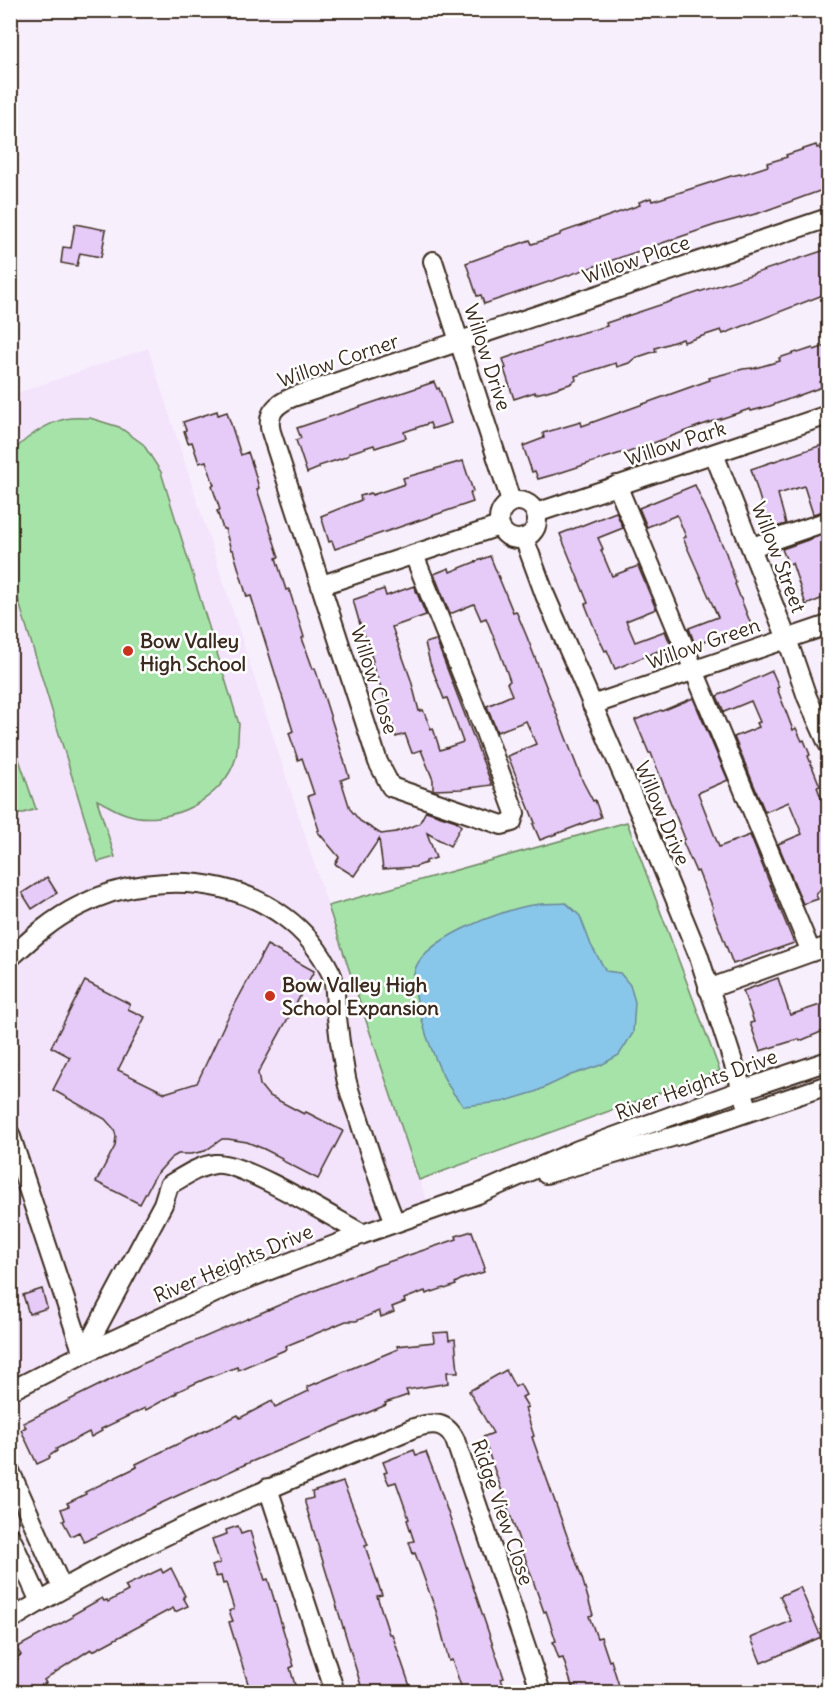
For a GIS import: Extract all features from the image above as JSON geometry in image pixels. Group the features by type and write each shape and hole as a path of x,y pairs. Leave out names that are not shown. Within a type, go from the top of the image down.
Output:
{"street":[{"name":"Willow Place","path":"459,343 828,218"},
{"name":"Willow Drive","path":"433,261 511,501"},
{"name":"Willow Corner","path":"322,585 271,432 269,419 272,411 293,397 459,343"},
{"name":"Willow Park","path":"536,513 828,415"},
{"name":"Willow Street","path":"714,454 752,547 807,697 827,737"},
{"path":"617,485 811,952"},
{"path":"511,501 526,502 536,513 537,524 534,530 524,538 507,536 499,526 499,513 511,501"},
{"path":"752,547 828,521"},
{"path":"322,585 499,526"},
{"name":"Willow Drive","path":"524,538 545,595 698,954 749,1111"},
{"name":"Willow Close","path":"322,585 378,762 391,787 502,825 512,822 515,813 414,555"},
{"name":"Willow Green","path":"592,705 828,625"},
{"path":"10,958 44,926 80,905 114,891 155,884 198,883 241,892 284,915 316,945 333,976 345,1075 382,1192 395,1222"},
{"path":"708,989 828,946"},
{"name":"River Heights Drive","path":"480,1193 578,1150 741,1090 828,1061"},
{"name":"River Heights Drive","path":"10,1391 83,1354 234,1284 363,1234 480,1193 656,1142 828,1084"},
{"path":"10,1134 83,1354"},
{"path":"83,1354 163,1204 169,1185 195,1170 217,1164 244,1170 363,1234"},
{"name":"Ridge View Close","path":"10,1620 63,1588 177,1530 268,1488 414,1428 433,1423 441,1424 455,1440 541,1692"},
{"path":"10,1471 63,1588"},
{"path":"268,1488 334,1692"},
{"path":"10,1536 40,1602"}],"shaded area":[{"name":"Bow Valley High School","path":"148,348 328,906 430,1210 363,1234 11,1391 11,395"}],"green space":[{"path":"68,418 90,418 119,427 143,444 161,472 239,724 236,757 230,772 220,786 192,806 159,817 142,817 122,813 97,800 115,857 98,862 11,576 11,456 27,438 50,424"},
{"path":"10,733 36,809 11,817 10,817"},
{"path":"627,822 720,1071 419,1180 328,906"}],"water":[{"path":"566,903 580,916 591,945 606,971 620,973 630,985 635,1002 633,1033 619,1055 601,1065 571,1075 535,1092 502,1102 464,1106 447,1083 427,1037 418,1006 414,980 419,961 430,949 446,938 484,920 533,905"}],"building":[{"path":"828,144 828,188 484,304 481,295 477,296 466,263 530,240 532,244 560,235 560,233 640,205 639,202 651,198 652,201 731,176 741,175 768,166 767,163 787,157 786,155 816,145 817,148"},
{"path":"75,224 106,230 101,257 80,253 77,266 61,263 63,247 71,248"},
{"path":"828,249 828,293 723,334 721,330 684,342 683,339 655,348 656,351 635,358 629,363 617,367 616,363 575,376 576,380 570,384 514,399 503,359 563,338 607,326 606,323"},
{"path":"828,345 828,379 820,382 822,387 770,406 751,411 750,409 699,426 624,454 624,452 556,474 538,479 535,471 532,472 523,446 544,438 543,433 581,422 582,426 710,380 709,378 743,369 752,369 780,361 779,358 797,352"},
{"path":"434,382 437,389 439,388 451,423 432,429 430,423 404,432 406,438 349,453 343,458 319,466 307,473 296,440 301,438 297,428"},
{"path":"217,411 218,415 227,412 241,455 248,452 259,488 257,489 279,557 276,558 286,590 289,589 304,637 302,638 313,669 315,668 349,777 341,780 350,809 360,821 381,834 396,832 419,824 426,811 456,821 461,826 450,846 427,833 436,858 426,863 415,867 383,869 379,839 354,876 335,864 339,857 317,831 319,830 308,796 314,794 302,758 298,760 289,733 293,731 251,596 247,597 233,550 231,550 217,511 220,510 206,461 199,463 192,442 188,443 184,431 186,430 183,422"},
{"path":"828,443 828,510 813,514 804,486 778,494 786,524 769,529 751,469"},
{"path":"463,461 473,491 470,493 473,502 335,549 332,541 329,542 321,516 361,500 360,496 371,493 372,495 405,484 403,478"},
{"path":"695,485 726,553 750,624 695,645 689,628 718,617 683,538 686,537 677,515 647,527 639,508"},
{"path":"616,512 623,528 598,538 603,549 601,550 612,576 638,566 656,609 626,621 635,642 665,631 672,648 659,653 658,651 615,669 596,632 585,604 588,603 560,534"},
{"path":"828,533 828,596 806,605 792,563 788,564 782,549"},
{"path":"490,556 513,612 516,611 527,637 583,782 593,801 595,800 601,817 540,840 508,756 536,744 526,721 497,732 487,706 512,695 507,683 510,681 500,653 486,618 481,620 474,604 450,614 434,574 449,568 450,572"},
{"path":"414,586 426,615 392,627 411,680 419,711 423,710 431,729 433,728 440,750 463,742 447,698 444,699 430,663 425,643 436,640 492,785 433,790 433,780 421,750 412,753 405,734 396,737 353,600 384,589 386,596"},
{"path":"772,671 793,730 796,728 810,755 808,756 820,786 817,787 828,816 828,879 816,895 818,899 803,904 778,844 802,834 789,802 765,812 734,737 759,727 757,723 760,722 751,701 724,712 717,696"},
{"path":"693,698 728,780 698,793 719,847 750,835 794,943 733,964 698,871 696,872 682,840 685,839 651,753 635,720"},
{"path":"47,877 57,893 32,909 22,893"},
{"path":"267,945 314,971 258,1073 260,1085 268,1095 343,1131 318,1179 264,1149 247,1142 222,1139 205,1151 178,1154 171,1158 155,1176 140,1204 96,1182 115,1146 114,1129 105,1119 53,1090 70,1057 51,1047 85,981 130,1004 128,1009 145,1017 118,1070 165,1093 197,1083 226,1021"},
{"path":"778,978 790,1015 826,1003 828,1029 800,1041 799,1039 760,1051 750,1023 754,1022 743,991"},
{"path":"472,1231 485,1268 484,1272 462,1279 455,1283 456,1285 445,1289 426,1294 425,1291 404,1299 405,1302 392,1307 394,1312 381,1317 379,1311 356,1321 346,1321 286,1346 287,1349 238,1370 237,1367 205,1379 176,1392 146,1410 145,1408 101,1429 102,1431 91,1437 89,1432 56,1449 57,1451 49,1456 50,1458 37,1464 21,1430 26,1427 23,1423 142,1364 284,1303 376,1266 457,1239 456,1236"},
{"path":"42,1289 47,1308 29,1314 23,1295"},
{"path":"448,1332 449,1340 455,1339 458,1372 447,1372 448,1383 406,1390 408,1395 246,1464 84,1542 79,1532 71,1536 63,1521 65,1520 61,1509 69,1506 67,1503 137,1467 136,1464 238,1415 240,1418 272,1401 275,1407 309,1391 307,1387 398,1349 397,1346 434,1342 433,1333"},
{"path":"506,1370 515,1387 520,1384 526,1395 522,1397 528,1407 525,1408 534,1436 532,1437 582,1578 593,1615 589,1616 597,1638 601,1637 609,1661 611,1660 621,1692 576,1692 563,1658 559,1659 553,1642 556,1641 546,1611 544,1612 483,1437 493,1433 469,1391"},
{"path":"414,1450 416,1455 426,1452 438,1483 504,1678 501,1679 506,1692 463,1692 452,1660 449,1661 436,1611 409,1542 414,1541 407,1520 409,1519 396,1482 389,1484 384,1473 387,1472 383,1462"},
{"path":"343,1482 368,1545 365,1546 382,1595 377,1596 412,1692 363,1692 305,1503 305,1500 313,1498 312,1492"},
{"path":"238,1526 241,1534 250,1531 265,1580 268,1579 294,1666 290,1668 297,1692 261,1692 259,1687 250,1690 229,1622 233,1621 229,1611 234,1609 226,1583 223,1584 221,1576 216,1577 212,1566 220,1563 212,1539 227,1534 226,1530"},
{"path":"171,1568 188,1606 175,1612 173,1608 93,1651 91,1649 44,1680 46,1683 30,1692 10,1692 10,1665 21,1655 16,1648 73,1617 72,1615 102,1598 108,1602 128,1591 125,1586 161,1569 163,1573"},
{"path":"800,1587 821,1637 761,1663 751,1638 791,1621 780,1596"}],"place":[{"name":"Bow Valley High School","path":"128,651"},
{"name":"Bow Valley High School Expansion","path":"270,996"}]}
